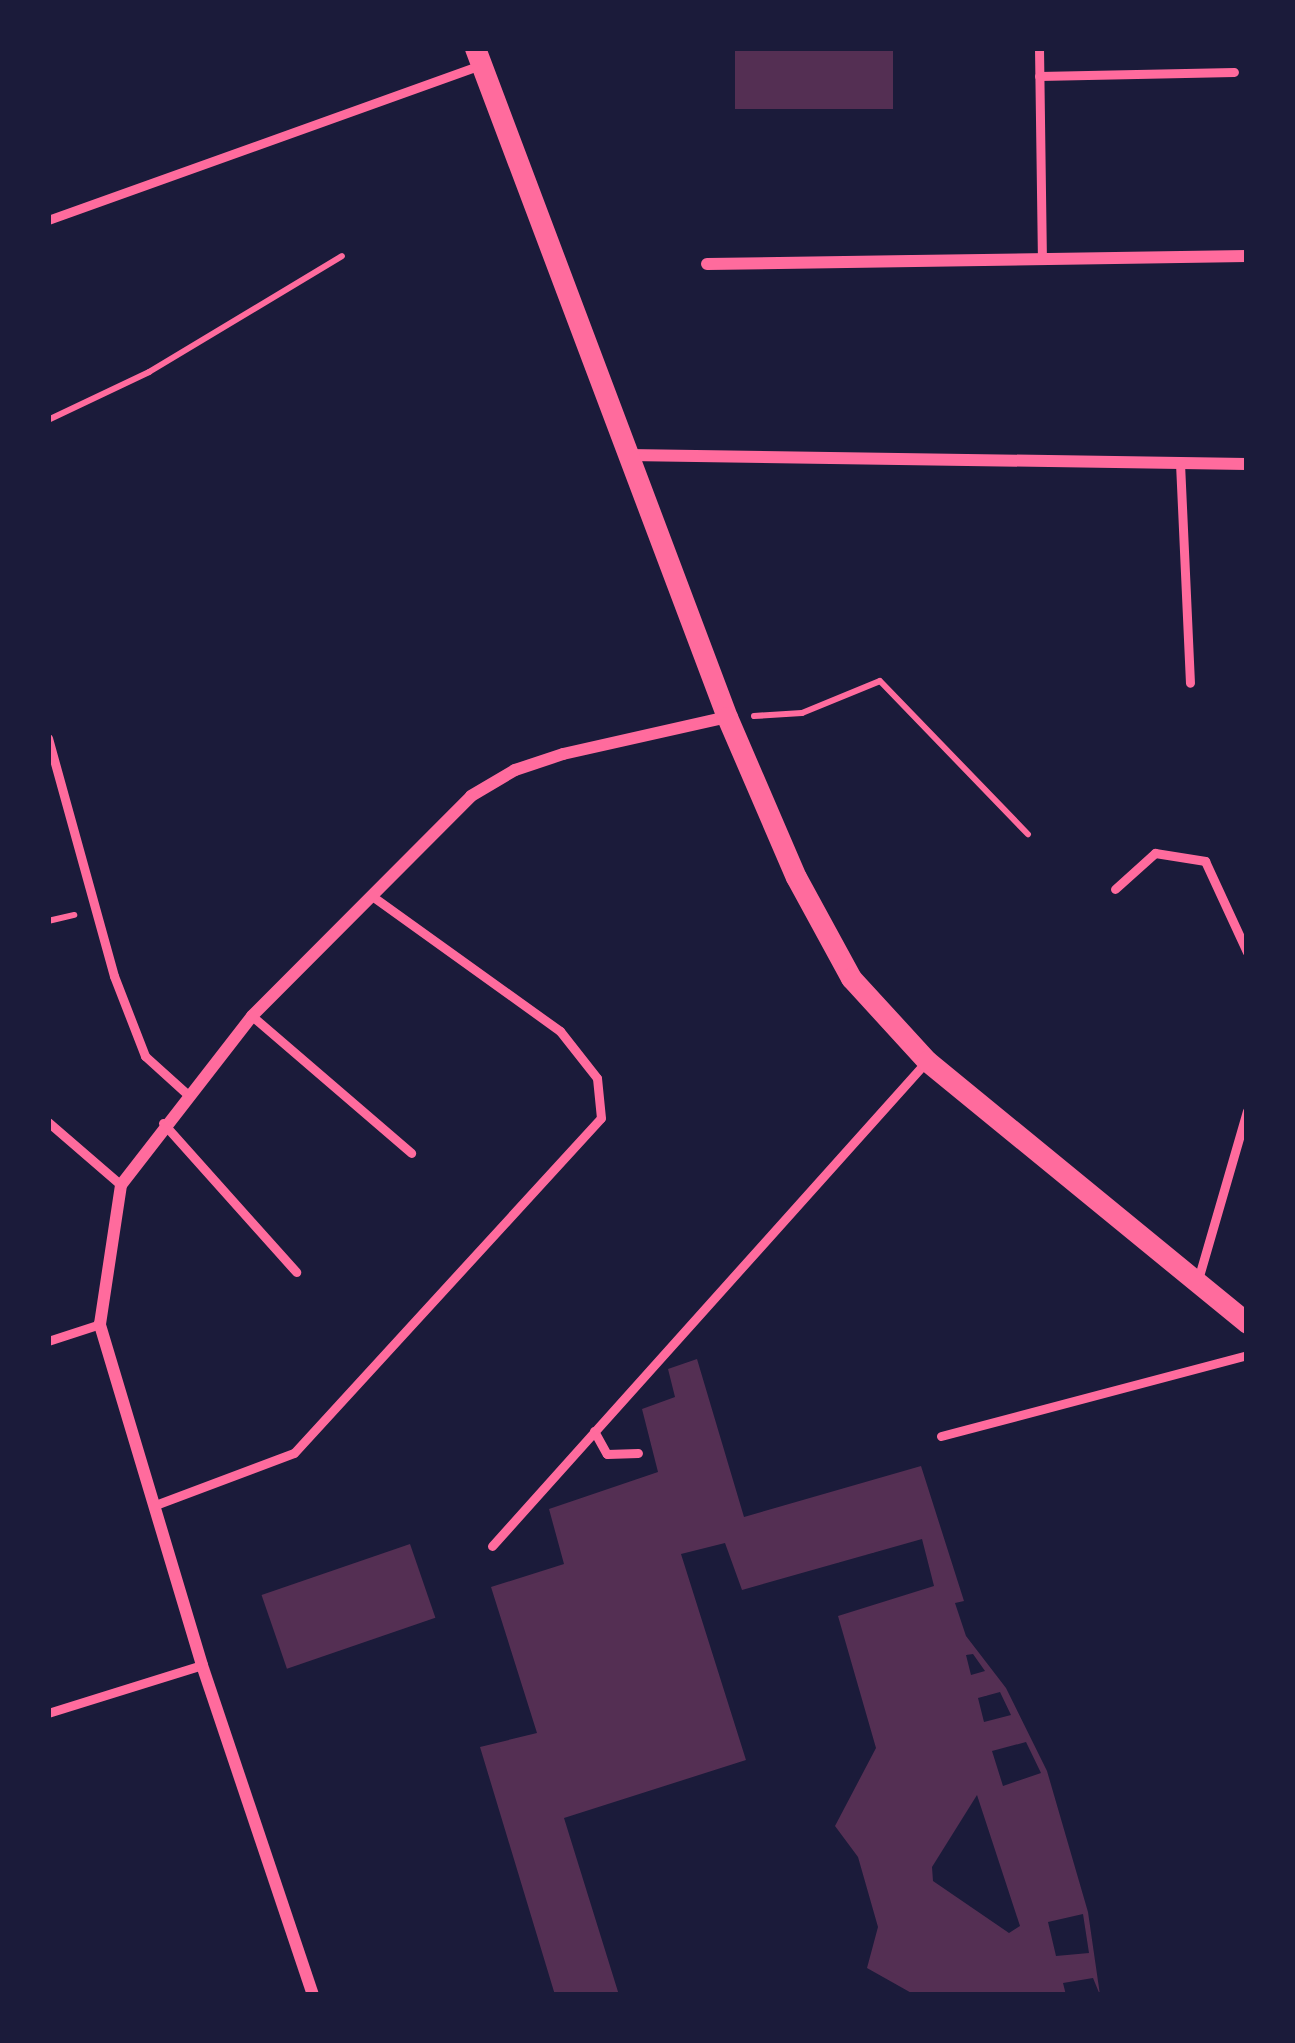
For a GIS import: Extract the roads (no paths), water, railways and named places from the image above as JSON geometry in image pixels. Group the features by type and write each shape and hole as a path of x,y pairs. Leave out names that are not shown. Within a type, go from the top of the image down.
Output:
{"street":[{"path":"478,57 727,717 796,877 851,978 927,1061 1247,1323"},
{"path":"706,264 1247,256"},
{"path":"627,455 1247,464"},
{"path":"313,1995 202,1665 158,1504 100,1324 121,1185 163,1123 252,1016 471,796 515,770 727,717"}],"lane":[{"path":"1039,48 1042,259"},
{"path":"48,220 478,57"},
{"path":"1039,76 1234,72"},
{"path":"1180,463 1190,683"},
{"path":"48,738 114,976 145,1056 187,1094"},
{"path":"1115,889 1155,853 1205,862 1247,952"},
{"path":"158,1504 294,1453 601,1118 597,1078 560,1031 371,896"},
{"path":"252,1016 411,1153"},
{"path":"492,1546 927,1061"},
{"path":"1198,1283 1247,1111"},
{"path":"48,1122 121,1185"},
{"path":"163,1123 296,1272"},
{"path":"48,1342 100,1324"},
{"path":"941,1436 1247,1355"},
{"path":"595,1431 607,1454 638,1453"},
{"path":"48,1713 202,1665"}]}
